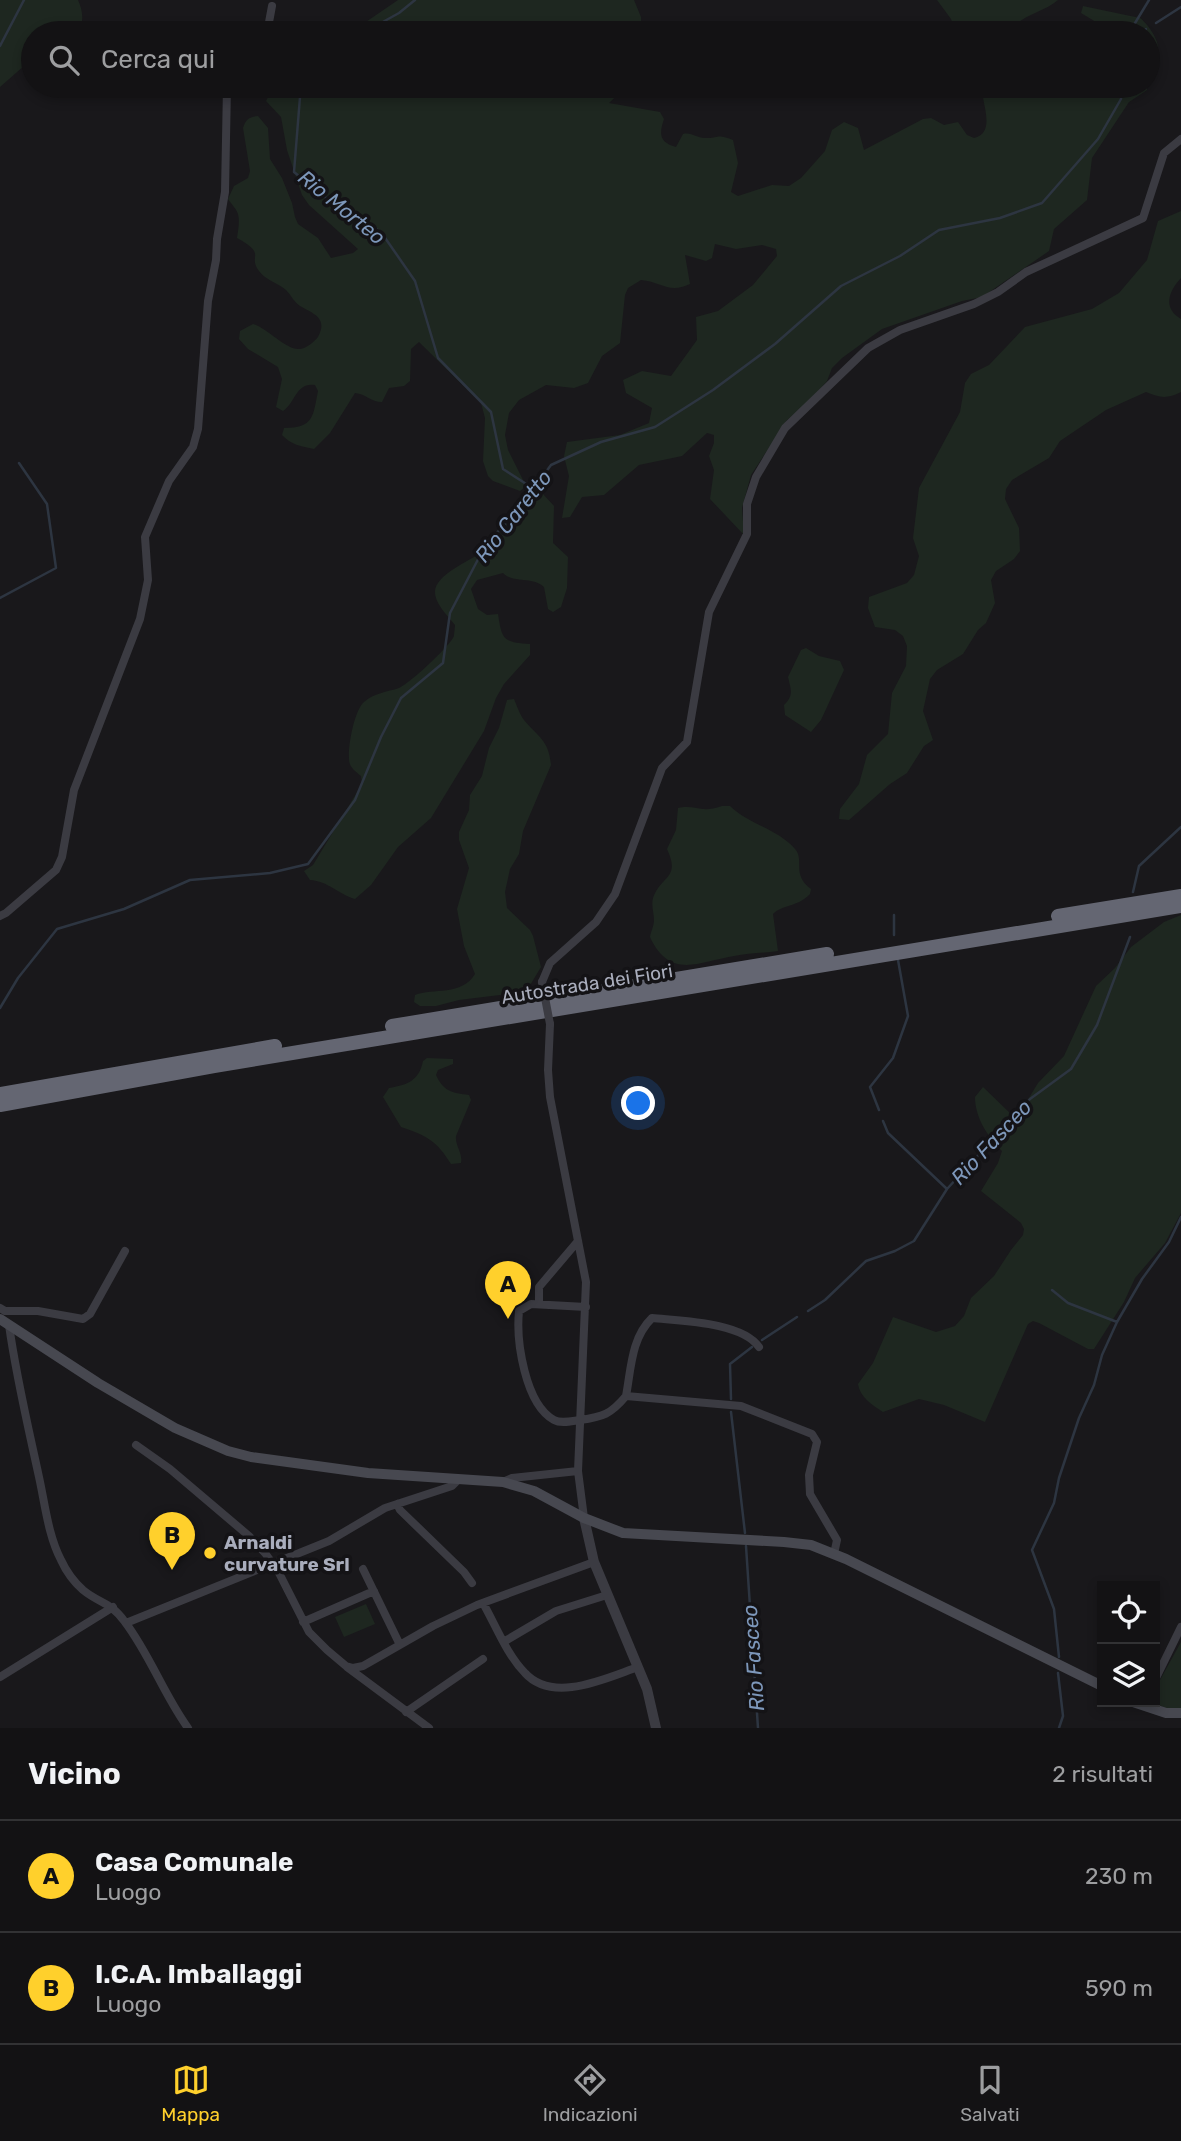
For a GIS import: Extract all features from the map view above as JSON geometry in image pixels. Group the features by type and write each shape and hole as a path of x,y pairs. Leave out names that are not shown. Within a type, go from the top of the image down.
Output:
{"highway":[{"name":"Autostrada dei Fiori","path":"0,1094 216,1055 1181,896"},
{"name":"Autostrada dei Fiori","path":"0,1105 228,1063 1181,906"}],"main road":[{"path":"4,1322 136,1406 219,1448 251,1457 295,1464 503,1482 534,1491 584,1518 623,1533 811,1545 1097,1684"},
{"path":"1149,1707 1166,1713 1181,1713"}],"street":[{"path":"269,21 272,6"},
{"path":"0,916 56,870 62,857 75,790 141,619 148,580 145,537 169,481 193,447 200,416 208,301 225,192 227,98"},
{"path":"656,1728 654,1713 638,1667 594,1562 584,1518 578,1471 586,1282 550,1097 550,1024 542,982 550,963 596,922 615,894 662,768 687,742 709,612 747,534 747,503 756,477 785,428 868,348 880,340 900,330 974,304 998,292 1026,272 1143,218 1164,153 1181,139"},
{"path":"539,1303 539,1287 578,1241"},
{"path":"0,1308 5,1311 38,1311 83,1319 90,1314 125,1251"},
{"path":"586,1307 539,1303 519,1311 518,1326 524,1367 533,1399 556,1422 580,1420 613,1412 626,1396 632,1353 645,1324 652,1318 716,1325 751,1338 759,1348"},
{"path":"4,1322 55,1546 77,1584 84,1591 113,1607 126,1623 151,1660 188,1728"},
{"path":"626,1396 741,1406 812,1434 817,1442 809,1475 810,1494 837,1540 834,1554"},
{"path":"136,1445 149,1452 249,1536 272,1563 303,1622 327,1650 406,1712 417,1725 429,1728"},
{"path":"503,1482 505,1479 519,1476 578,1471"},
{"path":"126,1623 329,1541 385,1508 452,1486 458,1480"},
{"path":"397,1504 472,1583"},
{"path":"346,1666 363,1666 441,1622 483,1603 594,1562"},
{"path":"363,1569 400,1645"},
{"path":"303,1622 374,1591"},
{"path":"505,1641 556,1611 607,1595"},
{"path":"483,1603 515,1661 528,1677 555,1687 573,1687 638,1667"},
{"path":"0,1677 113,1607"},
{"path":"1160,1670 1181,1627"},
{"path":"406,1712 483,1659"}],"shaded area":[{"path":"0,0 78,0 82,21 21,21 21,69 0,87"},
{"path":"398,0 634,0 641,17 641,21 367,21"},
{"path":"937,0 1058,0 1021,21 951,19"},
{"path":"1083,6 1144,21 1094,21 1081,13"},
{"path":"268,98 614,98 609,103 660,112 664,119 662,137 670,145 676,147 683,134 733,140 738,163 731,192 738,196 772,185 789,186 801,178 825,151 832,130 844,122 858,128 864,150 923,119 931,118 944,125 958,122 967,135 974,138 981,135 986,123 983,98 1135,98 1129,102 1092,158 1087,200 1054,229 1049,251 982,297 962,301 882,329 832,368 827,381 811,400 787,420 751,475 742,508 744,535 710,499 714,470 709,456 714,435 707,433 682,456 639,465 604,495 582,497 570,517 562,518 569,476 564,456 567,442 620,435 649,423 652,408 626,393 623,380 642,371 671,376 697,340 696,317 718,311 753,285 777,256 776,249 762,245 736,249 715,244 712,258 706,261 685,255 690,284 683,287 671,288 641,280 628,288 620,343 602,356 588,383 574,388 546,385 519,400 509,413 505,435 508,450 526,486 520,491 493,481 488,476 483,461 485,418 481,403 419,342 411,349 410,381 404,386 389,388 382,402 355,393 330,433 314,449 296,445 285,438 282,435 284,428 301,426 310,419 318,391 315,385 309,385 300,390 283,411 276,407 282,379 278,367 248,349 239,339 240,331 253,324 289,346 300,349 318,337 321,325 318,317 262,274 256,266 252,248 237,238 238,214 228,199 234,186 248,178 250,171 243,128 248,119 258,116 268,128 270,159 282,178 298,224 318,238 331,258 353,253 358,249 309,205 302,195 287,150 281,117 266,101"},
{"path":"1181,211 1181,278 1173,288 1169,305 1181,319 1181,392 1164,397 1146,392 1106,410 1060,441 1049,458 1012,480 1006,489 1005,499 1019,528 1020,551 1014,559 996,571 991,580 995,603 986,623 978,630 963,654 937,670 930,679 923,711 933,740 924,746 907,773 890,784 849,820 839,819 840,809 859,784 867,755 888,734 892,693 906,666 907,646 903,636 895,630 875,627 868,608 869,597 907,583 914,575 919,556 913,538 919,488 960,412 965,383 971,374 989,365 1025,327 1092,309 1119,293 1147,260 1158,221"},
{"path":"533,492 543,494 554,506 553,543 568,557 567,588 561,607 553,612 548,609 544,587 534,582 512,578 503,573 477,580 471,589 478,609 487,615 498,614 505,638 530,644 530,655 504,684 484,731 431,818 398,847 371,885 355,899 310,880 304,871 313,865 362,784 361,776 349,762 352,729 360,706 372,697 404,685 451,641 455,625 437,601 437,585 447,574 483,551 499,528 516,514 519,498"},
{"path":"806,648 819,656 840,661 844,670 821,720 811,732 785,715 784,705 791,689 788,677 801,650"},
{"path":"514,699 523,718 545,744 551,765 523,831 519,854 510,869 505,892 507,908 533,936 541,967 523,992 459,1000 436,1006 420,1006 414,1002 415,995 463,986 475,974 464,946 457,909 469,868 459,840 459,832 469,810 470,795 482,776 507,700"},
{"path":"730,806 745,818 780,836 795,849 798,853 801,878 811,889 810,894 800,902 773,914 778,951 739,955 697,964 676,963 666,959 650,937 654,922 653,898 671,872 671,859 667,849 676,830 678,808 708,809"},
{"path":"1181,915 1181,1213 1165,1243 1135,1278 1124,1302 1094,1349 1088,1349 1039,1323 1033,1321 1028,1324 985,1422 944,1405 919,1399 883,1412 864,1397 858,1384 873,1363 893,1317 936,1332 955,1326 964,1316 971,1298 994,1276 1023,1235 1021,1223 981,1191 1002,1151 983,1126 975,1097 983,1087 1013,1116 1018,1116 1038,1083 1064,1056 1096,986 1115,968 1131,947 1164,922"},
{"path":"427,1058 453,1059 453,1064 438,1070 436,1075 445,1088 469,1095 471,1100 456,1136 461,1163 451,1164 430,1140 401,1127 383,1097 389,1088 415,1078"},
{"path":"366,1604 375,1624 344,1637 335,1617"},
{"path":"1181,1642 1181,1710 1160,1705 1160,1680"}],"waterway":[{"path":"0,46 24,0"},
{"name":"Rio Morteo","path":"385,21 415,0"},
{"path":"1136,21 1149,0"},
{"path":"1159,21 1181,7"},
{"name":"Rio Morteo","path":"300,98 294,172 330,201 381,232 415,281 438,358 491,412 503,469 534,489"},
{"name":"Rio Caretto","path":"0,1008 18,978 57,929 124,909 190,880 270,873 308,864 355,800 381,737 401,698 443,663 450,613 485,546 517,511 551,465 601,442 655,427 713,390 775,344 841,286 900,256 939,230 1000,218 1042,203 1098,139 1121,98"},
{"path":"0,598 56,568 47,504 19,463"},
{"name":"Rio Fasceo","path":"1133,892 1139,866 1181,827"},
{"path":"894,915 894,935"},
{"name":"Rio Fasceo","path":"808,1311 825,1300 866,1261 914,1241 947,1189 1030,1099 1071,1069 1097,1025 1130,937"},
{"path":"879,1110 870,1087 893,1058 908,1016 898,960"},
{"path":"883,1121 888,1133 947,1189"},
{"path":"1059,1657 1054,1609 1032,1550 1054,1503 1059,1478 1079,1418 1094,1385 1102,1355 1117,1322 1142,1279 1169,1242 1181,1217"},
{"path":"1052,1290 1068,1303 1117,1322"},
{"name":"Rio Fasceo","path":"762,1340 797,1317"},
{"name":"Rio Fasceo","path":"731,1399 730,1364 752,1347"},
{"name":"Rio Fasceo","path":"731,1412 745,1533"},
{"name":"Rio Fasceo","path":"746,1546 758,1728"},
{"path":"1058,1673 1063,1716 1059,1728"}],"place":[{"name":"Casa Comunale","path":"508,1319"},
{"name":"Arnaldi curvature Srl","path":"210,1553"},
{"name":"I.C.A. Imballaggi","path":"172,1570"}]}
